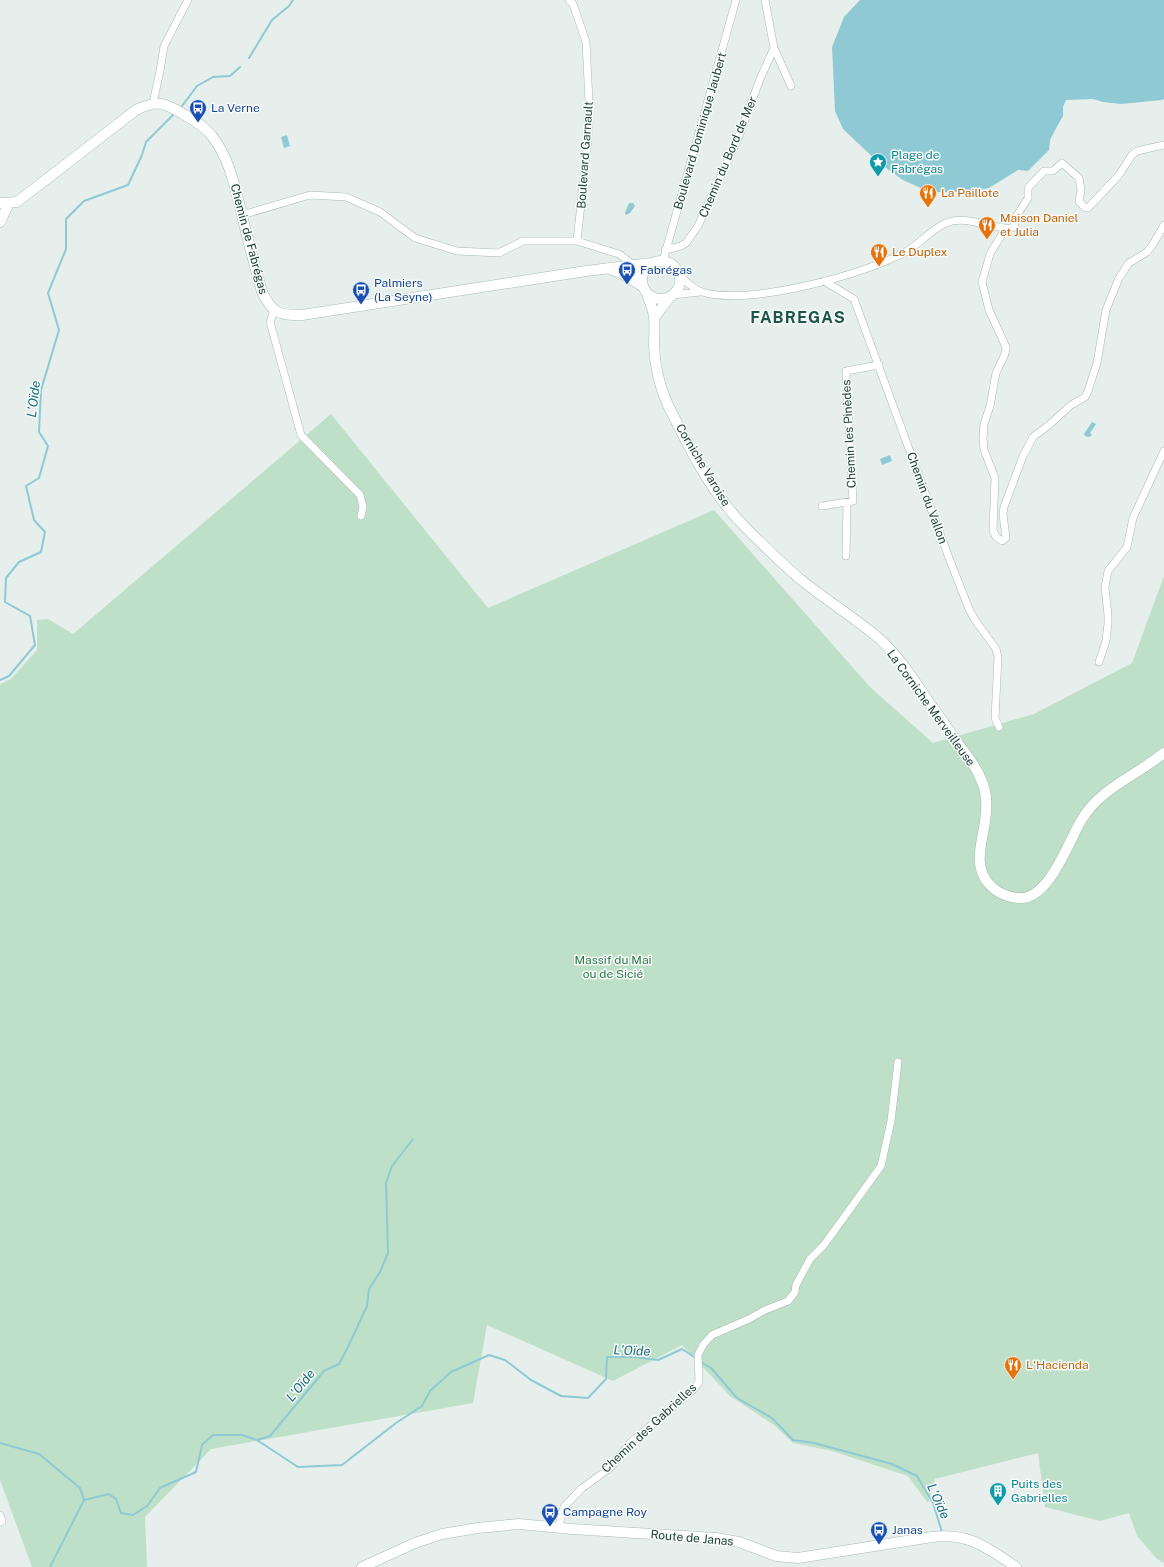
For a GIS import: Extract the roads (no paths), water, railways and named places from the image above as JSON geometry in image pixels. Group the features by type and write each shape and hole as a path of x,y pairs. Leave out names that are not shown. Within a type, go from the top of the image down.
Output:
{"street":[{"path":"0,222 4,203 17,202 26,196 136,110 152,103 160,71 164,46 188,0"},
{"name":"Boulevard Garnault","path":"569,0 573,4 586,42 589,102 588,140 577,241"},
{"name":"Boulevard Dominique Jaubert","path":"663,261 736,0"},
{"path":"765,0 774,48 791,86"},
{"name":"Chemin du Bord de Mer","path":"666,250 686,243 698,226 738,136 760,79 774,48"},
{"name":"Chemin de Fabrégas","path":"152,103 160,102 169,105 191,118 212,136 227,163 262,292 269,306 274,310"},
{"path":"1164,145 1137,151 1132,155 1119,175 1088,208 1084,208 1080,203 1079,178 1062,163 1053,171 1044,171 1028,188 1028,198 1016,217 1015,224 1009,229 990,254 982,282 989,310 1006,347 996,373 992,401 984,424 983,438 985,454 995,478 994,530 996,537 1002,541 1006,538 1003,514 1004,507 1023,456 1033,437 1071,405 1085,397 1097,363 1106,310 1119,278 1129,263 1147,252 1164,225"},
{"path":"242,215 310,195 346,197 380,212 415,238 457,251 499,253 523,241 577,241 619,254 632,264 644,286 656,299 665,299 672,296 700,292"},
{"path":"361,516 363,507 360,495 301,435 270,322 274,310 287,315 302,315 632,264 663,261 668,262 676,268 680,276 693,288 700,292 717,296 736,296 771,292 824,281 872,266 907,250 947,222 974,222 1009,229"},
{"path":"644,286 646,268 652,263"},
{"path":"606,268 621,273 644,286"},
{"path":"654,318 678,290 680,276"},
{"name":"Chemin du Vallon","path":"824,281 854,299 969,609 996,649 998,657 995,718 999,727"},
{"name":"Corniche Varoise","path":"644,286 654,318 654,350 658,378 666,400 691,449 722,500 745,528 799,578 881,641"},
{"name":"Chemin les Pinèdes","path":"822,506 852,501 846,371 879,365"},
{"path":"1099,662 1106,641 1108,623 1105,587 1108,570 1127,547 1133,518 1161,466 1164,451"},
{"name":"Chemin les Pinèdes","path":"846,556 847,502"},
{"name":"La Corniche Merveilleuse","path":"881,641 906,669 972,761 981,778 986,795 986,812 979,859 980,870 989,885 1001,895 1027,898 1036,893 1044,886 1053,874 1083,817 1095,803 1107,792 1164,753"},
{"name":"Chemin des Gabrielles","path":"558,1528 564,1507 581,1489 611,1467 630,1443 692,1391 699,1382 698,1355 703,1345 712,1335 788,1301 795,1292 796,1285 810,1259 824,1245 881,1166 891,1121 898,1062"},
{"name":"Route de Janas","path":"362,1567 428,1538 460,1530 519,1524 558,1528 716,1538 739,1542 776,1556 798,1558 932,1537 954,1536 976,1542 1016,1567"}],"water":[{"path":"860,0 1164,0 1164,99 1121,104 1093,99 1066,100 1063,107 1063,116 1050,140 1049,150 1028,171 1018,170 989,188 970,192 938,192 925,190 903,180 879,163 843,129 835,111 832,47 844,17"},
{"path":"287,135 290,146 284,148 281,137"},
{"path":"629,203 633,203 635,206 630,213 626,215 625,213"},
{"path":"1092,422 1096,424 1090,433 1092,435 1089,437 1085,436 1084,434"},
{"path":"890,455 892,461 882,465 880,459"}],"waterway":[{"name":"L'Oïde","path":"249,58 272,20 289,6 293,0"},
{"name":"L'Oïde","path":"182,106 197,86 213,77 230,76 240,67"},
{"name":"L'Oïde","path":"0,680 9,676 35,645 30,616 5,602 6,578 19,562 41,552 45,532 34,520 26,486 39,478 48,446 39,432 41,390 59,330 48,293 66,249 66,219 84,201 128,185 142,155 146,142 173,115"},
{"name":"L'Oïde","path":"257,1440 270,1436 324,1371 339,1364 348,1347 367,1306 369,1289 380,1272 388,1253 386,1183 392,1166 413,1139"},
{"name":"L'Oïde","path":"84,1500 109,1494 116,1499 121,1513 133,1515 147,1506 160,1488 196,1472 202,1445 213,1435 242,1435 257,1440 298,1467 342,1465 396,1423 422,1406 430,1391 451,1372 489,1355 505,1360 531,1380 561,1396 588,1398 606,1379 607,1357 634,1357 658,1360 682,1349 696,1358"},
{"name":"L'Oïde","path":"699,1361 711,1368 737,1398 772,1418 793,1440 814,1443 892,1464 917,1476 933,1503 942,1532"},
{"name":"L'Oïde","path":"0,1443 39,1454 80,1488 84,1500 50,1567"}],"place":[{"name":"La Verne","path":"198,123"},
{"name":"Plage de Fabrégas","path":"878,177"},
{"name":"La Paillote","path":"928,208"},
{"name":"Maison Daniel et Julia","path":"987,240"},
{"name":"Le Duplex","path":"879,267"},
{"name":"Fabrégas","path":"627,285"},
{"name":"Palmiers (La Seyne)","path":"361,305"},
{"name":"L'Hacienda","path":"1013,1380"},
{"name":"Puits des Gabrielles","path":"998,1506"},
{"name":"Campagne Roy","path":"550,1527"},
{"name":"Janas","path":"879,1545"}],"district":[{"name":"FABREGAS","path":"798,317"}],"park label":[{"name":"Massif du Mai ou de Sicié","path":"613,967"}]}
